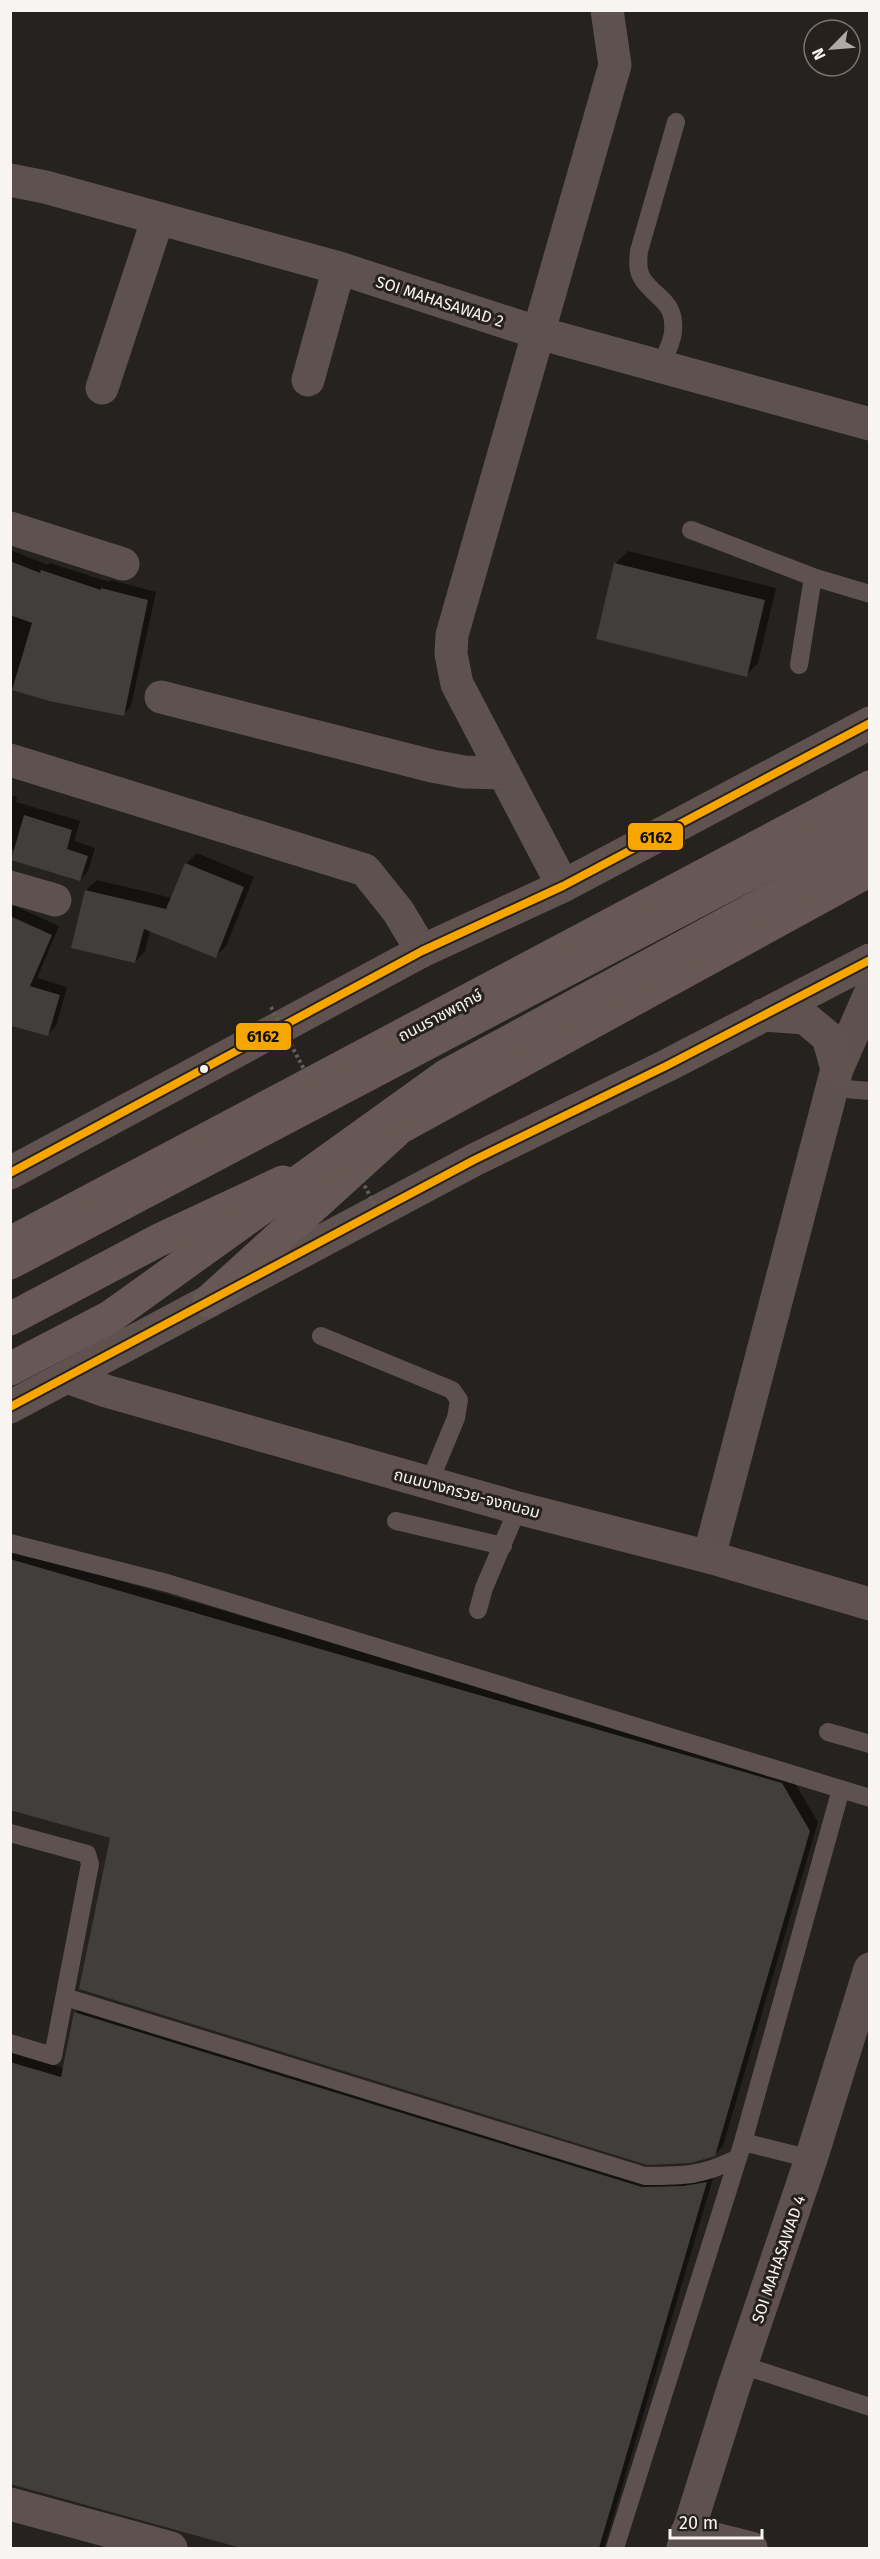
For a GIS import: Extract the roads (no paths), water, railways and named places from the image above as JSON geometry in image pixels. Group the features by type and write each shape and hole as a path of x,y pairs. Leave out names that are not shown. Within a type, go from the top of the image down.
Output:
{"main road":[{"path":"10,1173 422,951 563,886 870,723"},
{"name":"ถนนราชพฤกษ์","path":"10,1243 870,787"},
{"path":"10,1263 870,810"},
{"path":"10,1370 110,1317 447,1075 870,846"},
{"path":"10,1319 159,1240 401,1127 870,870"},
{"path":"10,1407 474,1160 870,960"},
{"path":"763,1015 805,1018 828,1037 835,1078"},
{"path":"209,1301 401,1127"},
{"name":"ถนนบางกรวย-จงถนอม","path":"67,1377 106,1391 429,1483 710,1557 870,1604"}],"street":[{"path":"563,886 457,684 451,654 452,635 615,65 607,10"},
{"name":"SOI MAHASAWAD 2","path":"10,180 45,186 339,268 538,333 870,424"},
{"path":"102,388 158,218"},
{"path":"308,380 339,268"},
{"path":"10,528 123,564"},
{"path":"160,697 432,766 464,772 504,773"},
{"path":"10,760 365,870 398,911 422,951"},
{"path":"10,886 55,900"},
{"path":"710,1557 835,1078 870,994"},
{"name":"SOI MAHASAWAD 4","path":"685,2540 812,2159 870,1969"},
{"path":"10,2504 171,2548"},
{"path":"685,2540 751,2548"}],"lane":[{"path":"660,366 673,334 673,315 665,300 643,279 638,267 639,251 676,122"},
{"path":"691,530 813,577 870,594"},
{"path":"799,666 813,577"},
{"path":"835,1078 870,1091"},
{"path":"321,1336 452,1390 459,1400 456,1418 429,1483"},
{"path":"478,1610 484,1588 519,1508"},
{"path":"396,1521 504,1545"},
{"path":"10,1543 167,1583 870,1798"},
{"path":"828,1732 870,1744"},
{"path":"615,2548 741,2150 841,1789"},
{"path":"10,1833 87,1854 90,1864 52,2056 10,2043"},
{"path":"65,1997 645,2176 691,2176 719,2168 741,2150 812,2159"},
{"path":"742,2365 870,2407"}]}
